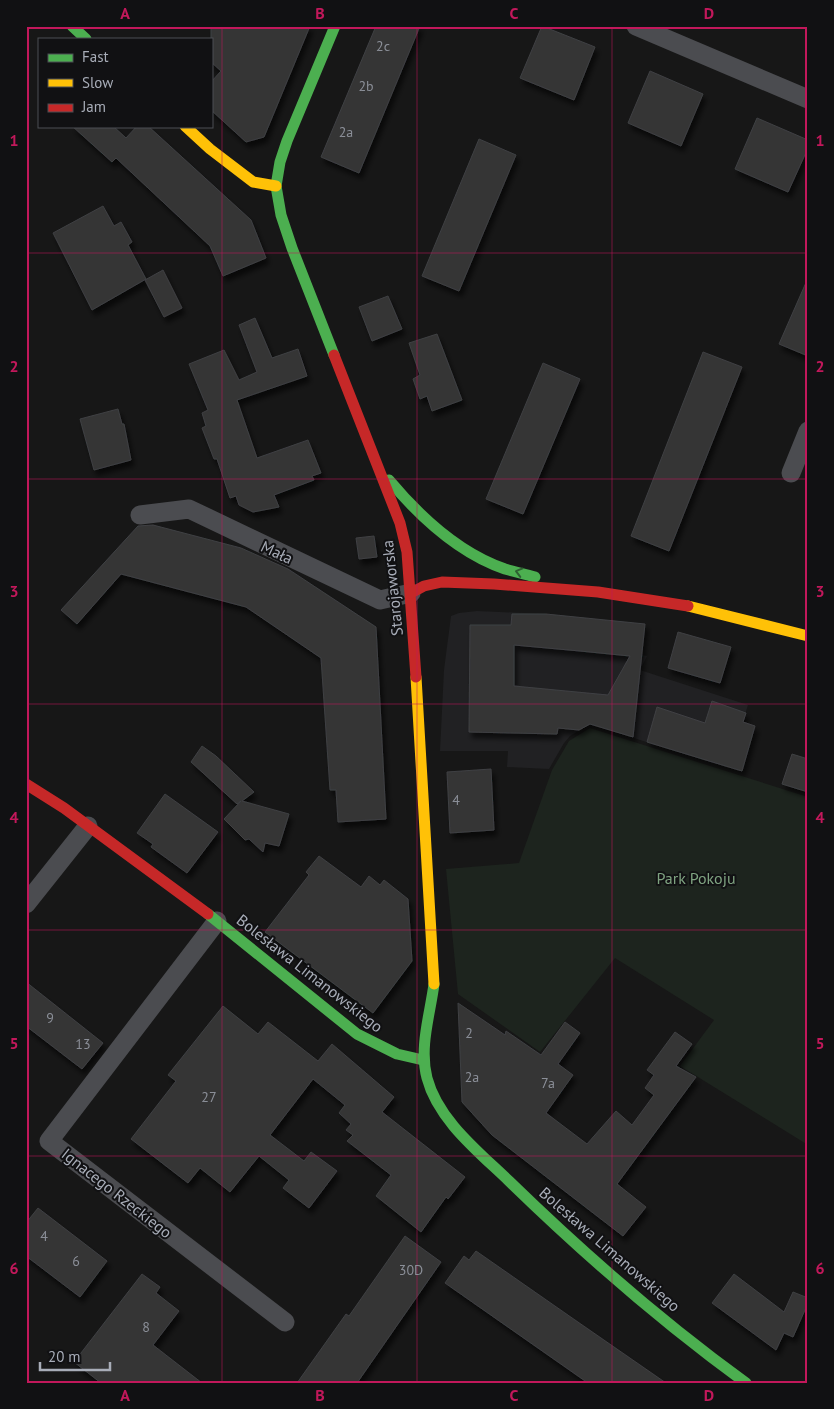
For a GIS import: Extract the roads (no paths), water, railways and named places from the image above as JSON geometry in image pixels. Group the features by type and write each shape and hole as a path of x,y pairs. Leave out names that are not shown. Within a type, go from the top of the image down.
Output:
{"main road":[{"path":"72,26 85,38"},
{"name":"Starojaworska","path":"334,26 287,141 280,162 276,186 280,215 400,523 407,552 434,982 423,1060"},
{"path":"187,128 253,182 276,186"},
{"path":"378,466 399,493 424,517 445,535 470,551 504,568 582,590"},
{"path":"411,594 424,586 442,582 582,590 649,599 703,609 808,636"},
{"name":"Bolesława Limanowskiego","path":"26,784 88,826 217,921 357,1034 378,1046 412,1059 423,1060 427,1080 437,1102 450,1121 476,1148 592,1259 746,1383"}],"street":[{"path":"636,26 808,99"},
{"path":"791,473 808,430"},
{"name":"Mała","path":"140,515 189,509 380,600 411,594"},
{"path":"26,904 88,826"},
{"name":"Ignacego Rzeckiego","path":"217,921 49,1141 284,1322"}],"park label":[{"name":"Park Pokoju","path":"696,878"}]}
